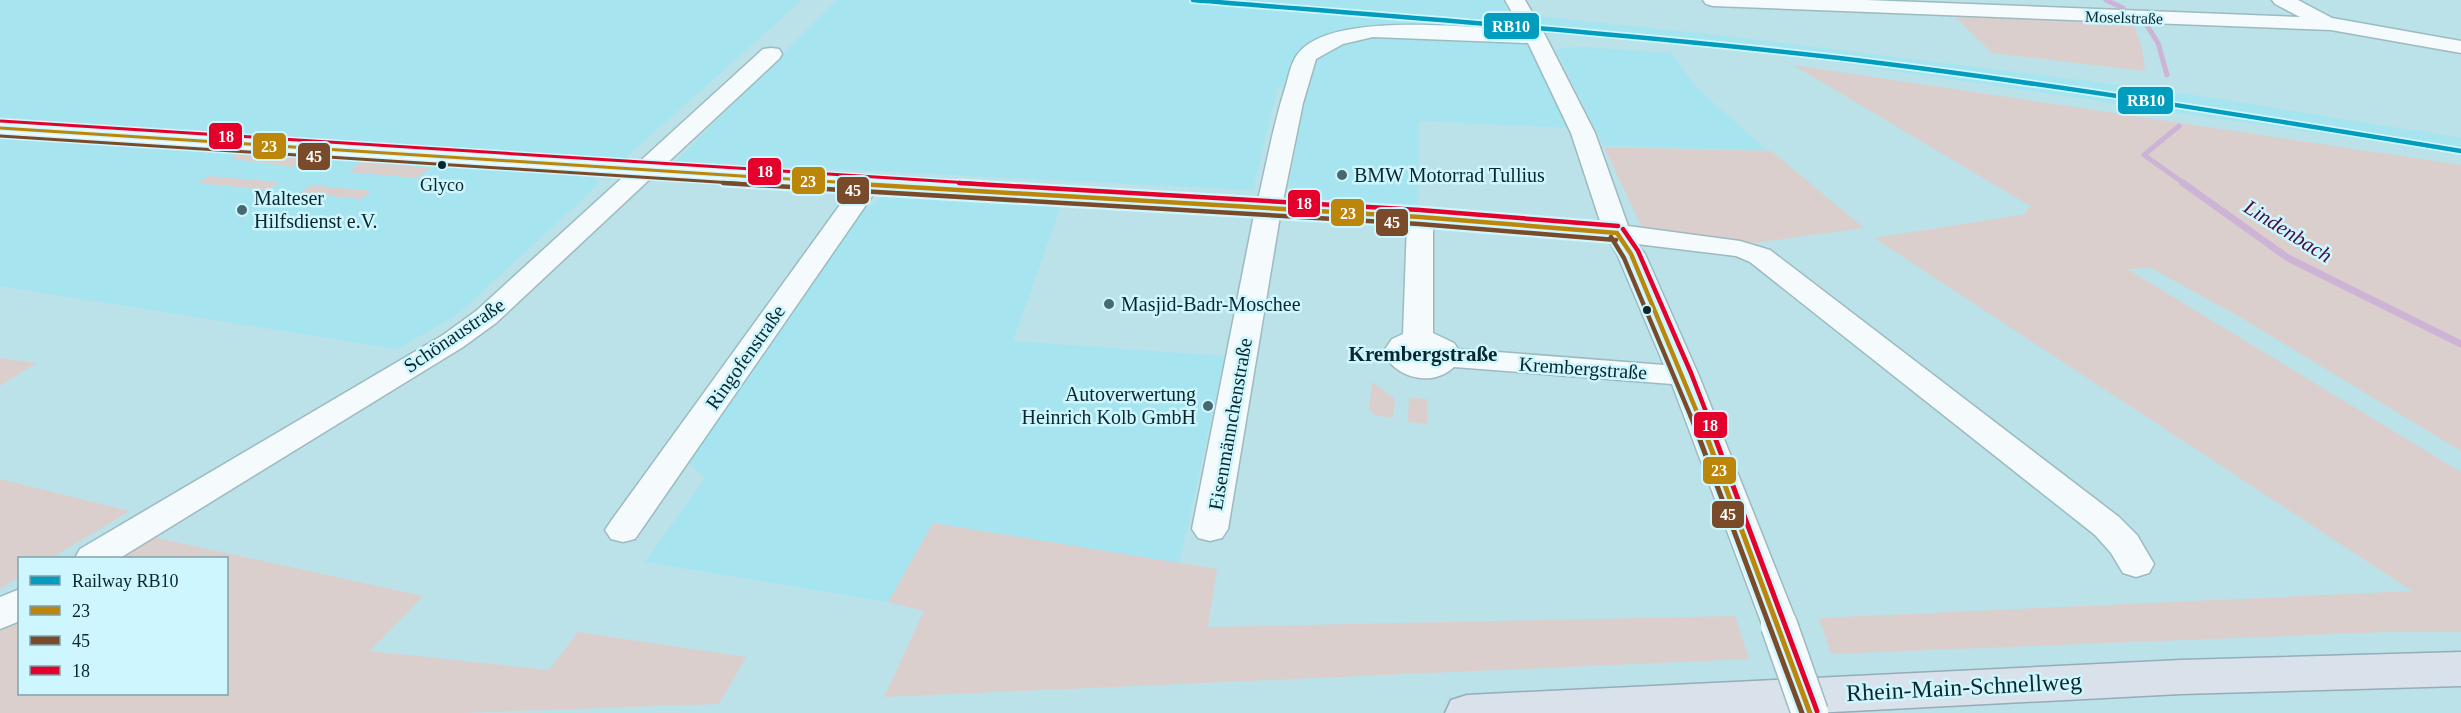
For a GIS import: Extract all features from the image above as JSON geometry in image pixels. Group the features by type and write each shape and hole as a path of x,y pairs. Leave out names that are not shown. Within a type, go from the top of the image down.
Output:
{"highway":[{"name":"Rhein-Main-Schnellweg","path":"1467,713 2181,677 2461,669"}],"street":[{"path":"1515,0 1536,37 1582,133 1617,233 1631,254 1684,376 1810,713"},
{"name":"Moselstraße","path":"1713,0 1937,5 2331,24 2461,47"},
{"path":"2282,0 2331,24"},
{"name":"Eisenmännchenstraße","path":"1210,529 1268,210 1301,68 1306,57 1313,51 1346,36 1372,32 1421,31 1536,37"},
{"name":"Schönaustraße","path":"95,557 461,335 512,295 642,171 771,54"},
{"path":"0,128 642,171 1268,210 1420,217 1617,233 1728,247 1760,256 2107,526 2124,544 2136,564"},
{"name":"Ringofenstraße","path":"623,530 867,185"},
{"name":"Krembergstraße","path":"1420,217 1418,340 1438,345 1446,353 1446,357 1684,376"},
{"path":"0,615 18,604"}],"shaded area":[{"path":"0,0 802,0 625,158 0,117"},
{"path":"837,0 1502,0 1509,13 1744,38 2175,92 2461,138 2461,154 1751,50 1517,32 1332,36 1300,50 1289,85 1277,88 1253,190 676,161"},
{"path":"1953,15 2133,22 2142,48 2145,71 1992,53"},
{"path":"1369,36 1528,44 1572,128 1419,121 1418,211 1310,203 1299,200 1291,195 1289,186 1311,65 1316,54"},
{"path":"1585,47 1667,53 1670,51 1695,86 1766,150 1604,146 1556,50"},
{"path":"1793,65 2461,165 2461,451 2238,316 2151,268 2127,269 2461,472 2461,632 2388,632 1831,654 1819,618 2412,591 1874,238 2026,214 2026,209 2032,207"},
{"path":"0,136 592,177 599,184 458,314 397,349 0,286"},
{"path":"1604,147 1771,151 1864,228 1755,243 1644,232"},
{"path":"237,154 305,158 293,167 233,159"},
{"path":"362,162 430,168 417,178 348,172"},
{"path":"209,176 279,182 267,190 198,183"},
{"path":"311,185 372,191 361,199 300,193"},
{"name":"Autoverwertung Heinrich Kolb GmbH","path":"885,194 1062,203 1013,341 1225,356 1179,564 933,523 888,602 645,562 705,478 687,461 861,213"},
{"path":"0,358 36,363 0,386"},
{"path":"1372,382 1395,399 1393,418 1375,415 1369,410"},
{"path":"1409,397 1427,399 1427,424 1408,422"},
{"path":"0,479 130,511 53,557 18,557 18,578 0,589"},
{"path":"933,523 1217,569 1208,627 1735,616 1749,659 884,697 924,611 888,602"},
{"path":"153,537 423,596 370,651 549,670 578,632 746,657 719,704 460,713 0,713 0,631 18,620 18,695 228,695 228,557 120,557"}],"waterway":[{"name":"Lindenbach","path":"2106,0 2123,8"},
{"name":"Lindenbach","path":"2146,24 2158,43 2167,75"},
{"name":"Lindenbach","path":"2179,126 2144,155 2185,184"},
{"name":"Lindenbach","path":"2183,183 2288,258 2461,344"}],"rail line":[{"name":"RB10","path":"1193,0 1597,33 1839,58 2073,89 2461,151"}],"transit line":[{"name":"18","path":"1,121 642,164 1420,210 1618,226"},
{"name":"23","path":"0,128 642,171 1420,217 1617,233"},
{"name":"45","path":"0,136 642,178 1419,224 1616,240"},
{"name":"18","path":"1623,229 1638,251 1691,373 1817,711"},
{"name":"23","path":"1617,233 1631,254 1684,376 1810,713"},
{"name":"45","path":"1611,237 1624,258 1677,379 1802,713"}],"place":[{"name":"Glyco","path":"442,165"},
{"name":"BMW Motorrad Tullius","path":"1342,175"},
{"name":"Malteser Hilfsdienst e.V.","path":"242,210"},
{"name":"Masjid-Badr-Moschee","path":"1109,304"},
{"name":"Autoverwertung Heinrich Kolb GmbH","path":"1208,406"}],"district":[{"name":"Krembergstraße","path":"1423,354"}]}
